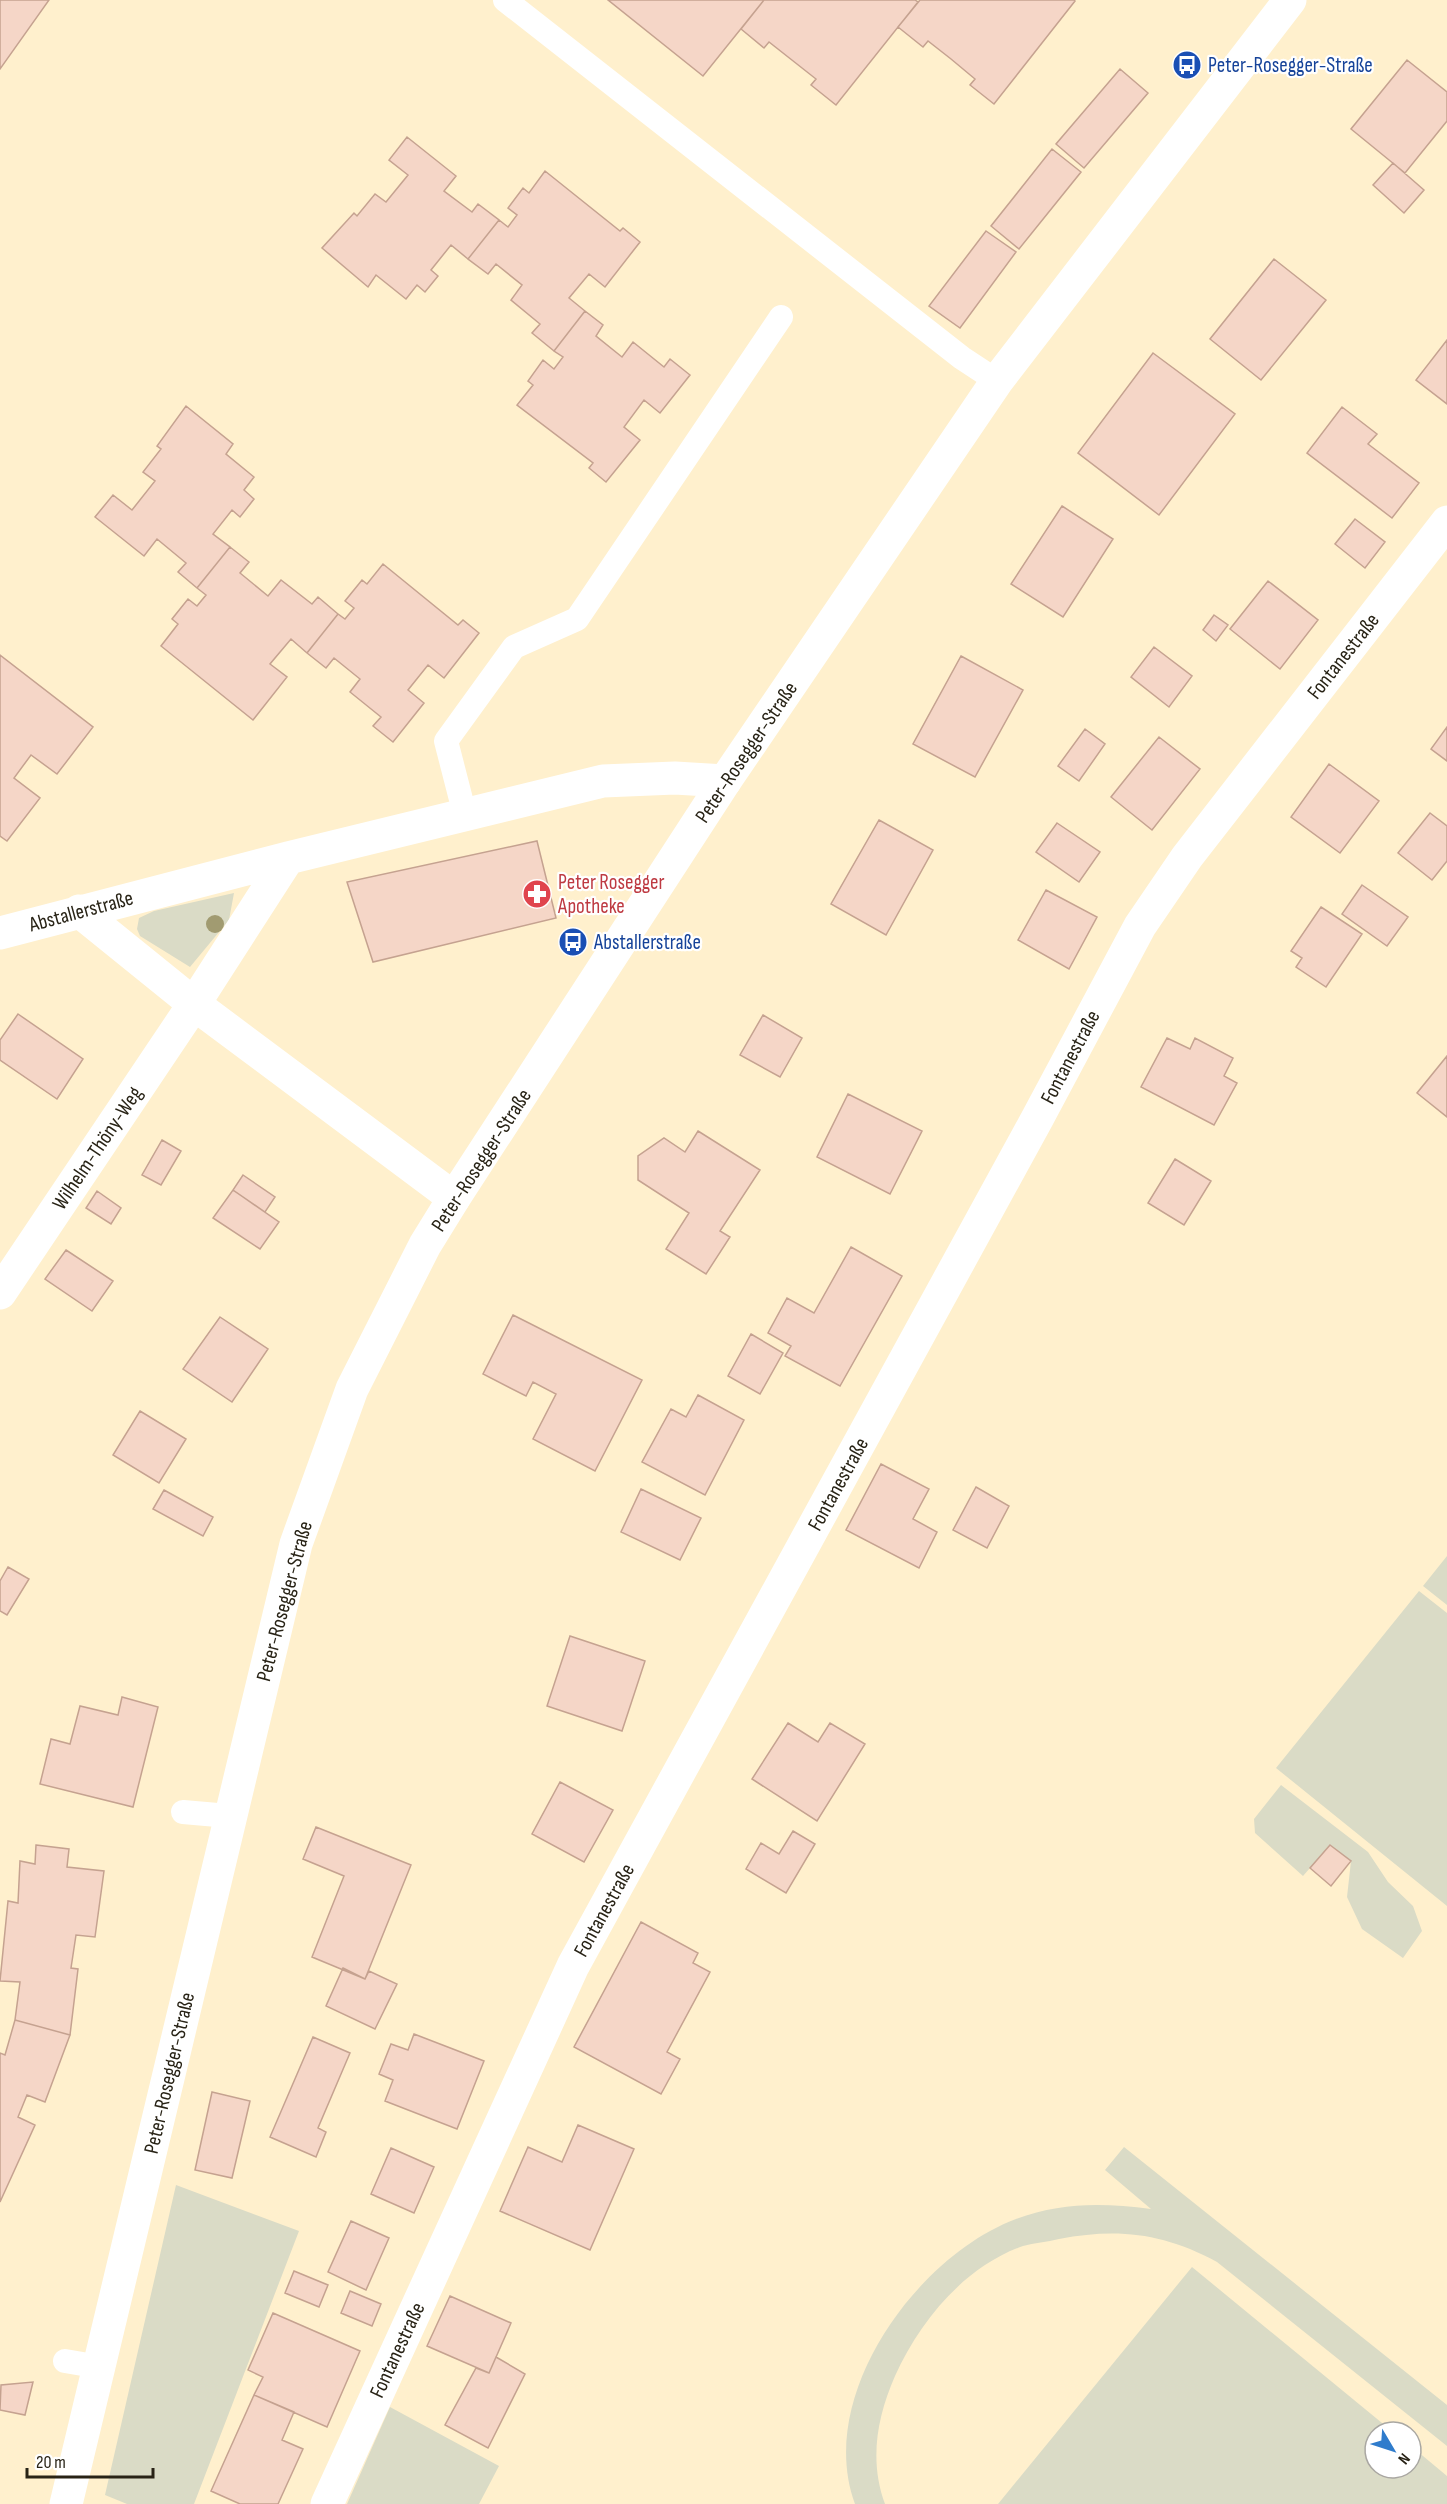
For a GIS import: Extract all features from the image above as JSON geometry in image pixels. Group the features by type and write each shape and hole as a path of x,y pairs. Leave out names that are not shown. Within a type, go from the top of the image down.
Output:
{"street":[{"name":"Peter-Rosegger-Straße","path":"66,2504 296,1544 348,1400 425,1245 725,781 996,381 1290,0"},
{"name":"Fontanestraße","path":"327,2504 573,1966 1031,1130 1140,926 1187,857 1447,522"},
{"name":"Abstallerstraße","path":"0,933 288,858 603,781 675,778 725,781"},
{"name":"Wilhelm-Thöny-Weg","path":"0,1293 194,1004 288,858"},
{"path":"79,911 194,1004 454,1198"}],"lane":[{"path":"505,0 953,351 996,381"},
{"path":"465,815 446,741 514,646 577,619 781,317"},
{"path":"183,1812 229,1816"},
{"path":"65,2361 100,2367"}],"green space":[{"path":"234,893 229,920 190,967 140,936 137,929 139,918 154,911"},
{"path":"1447,1556 1447,1605 1423,1586"},
{"path":"1419,1591 1447,1613 1447,1906 1276,1768"},
{"path":"1281,1785 1368,1852 1388,1882 1413,1906 1422,1931 1403,1958 1362,1929 1347,1897 1351,1861 1330,1845 1303,1876 1255,1833 1254,1819"},
{"path":"1124,2147 1447,2405 1447,2446 1423,2427 1423,2420 1414,2420 1217,2262 1197,2252 1159,2239 1101,2234 1023,2246 982,2267 946,2298 917,2335 905,2355 884,2407 876,2455 877,2472 885,2504 855,2504 846,2462 849,2419 862,2376 883,2335 911,2297 943,2264 979,2237 1016,2219 1050,2209 1083,2205 1151,2209 1105,2170"},
{"path":"176,2185 299,2231 194,2504 127,2504 105,2495"},
{"path":"1192,2267 1378,2420 1363,2420 1363,2480 1423,2480 1423,2456 1447,2476 1447,2504 998,2504"},
{"path":"390,2407 499,2466 479,2504 347,2504"}],"building":[{"path":"0,0 49,0 0,69"},
{"path":"608,0 764,0 703,76"},
{"path":"764,0 915,0 918,2 836,105 811,85 816,79 769,42 764,48 741,29"},
{"path":"920,0 1075,1 994,104 970,85 975,79 951,59 928,41 923,47 898,27"},
{"path":"1407,60 1447,92 1447,121 1405,173 1351,129"},
{"path":"1120,69 1148,93 1084,168 1056,144"},
{"path":"407,137 456,176 444,191 472,212 478,204 499,220 468,259 451,245 431,270 438,276 425,292 417,285 406,299 376,275 368,287 322,248 354,213 357,216 375,194 386,202 408,175 389,160"},
{"path":"1052,149 1081,172 1019,249 991,226"},
{"path":"1393,163 1424,190 1404,213 1373,185"},
{"path":"545,171 620,231 623,228 640,242 605,287 589,274 569,298 585,311 554,351 532,333 540,324 511,300 522,285 496,264 488,274 468,259 499,220 508,227 517,215 508,208 523,188 529,193"},
{"path":"986,231 1016,252 960,328 929,306"},
{"path":"1274,259 1326,300 1261,380 1210,339"},
{"path":"585,311 603,325 596,336 622,357 633,342 664,367 670,359 690,375 660,413 644,400 624,427 640,440 606,482 589,468 593,463 517,405 533,385 528,381 543,360 554,369 563,357 554,351"},
{"path":"1447,340 1447,404 1416,380"},
{"path":"1153,353 1235,414 1159,515 1078,453"},
{"path":"186,406 233,444 226,454 254,477 244,490 254,499 240,517 232,510 213,534 230,547 197,588 178,572 186,563 157,539 144,556 95,517 113,495 132,510 155,481 143,472 161,449 157,446"},
{"path":"1342,407 1377,434 1368,444 1419,483 1392,518 1307,453"},
{"path":"1062,506 1113,539 1063,617 1011,584"},
{"path":"1355,519 1385,542 1365,568 1335,544"},
{"path":"230,547 249,562 240,573 268,596 281,580 312,604 318,597 338,614 307,653 291,639 270,664 287,677 253,720 161,646 178,624 172,619 188,599 197,606 206,595 197,588"},
{"path":"383,564 458,625 463,620 479,633 444,678 428,665 408,690 424,703 393,742 373,726 381,717 350,692 360,679 334,658 326,668 307,653 338,614 345,619 354,608 345,601 362,580 367,584"},
{"path":"1268,581 1318,620 1280,669 1230,629"},
{"path":"1214,615 1228,625 1216,641 1203,630"},
{"path":"1154,647 1192,676 1169,707 1131,677"},
{"path":"0,655 93,727 57,774 31,755 14,778 40,798 7,841 0,836"},
{"path":"961,656 1023,690 975,777 913,744"},
{"path":"1447,727 1447,761 1431,749"},
{"path":"1085,729 1105,744 1079,781 1058,766"},
{"path":"1159,737 1200,769 1152,830 1111,797"},
{"path":"1329,764 1379,801 1340,853 1291,817"},
{"path":"1430,813 1447,826 1447,861 1432,880 1398,853"},
{"path":"879,820 933,850 886,935 831,904"},
{"path":"1057,823 1100,852 1079,882 1036,852"},
{"path":"537,841 556,918 373,962 347,882"},
{"path":"1362,885 1408,917 1387,946 1342,914"},
{"path":"1046,890 1097,917 1069,969 1018,940"},
{"path":"1321,907 1362,934 1326,987 1296,967 1302,958 1291,951"},
{"path":"18,1014 83,1059 57,1099 0,1060 0,1040"},
{"path":"763,1015 802,1038 780,1077 740,1055"},
{"path":"1167,1038 1190,1049 1195,1038 1233,1058 1224,1076 1237,1083 1214,1125 1141,1087"},
{"path":"1447,1056 1447,1117 1417,1093"},
{"path":"848,1094 922,1131 890,1194 817,1157"},
{"path":"698,1131 760,1170 720,1231 730,1237 706,1274 666,1249 689,1213 638,1180 638,1156 664,1138 685,1152"},
{"path":"162,1140 181,1151 161,1185 142,1175"},
{"path":"1175,1159 1211,1181 1184,1225 1148,1203"},
{"path":"243,1175 275,1197 265,1212 233,1190"},
{"path":"233,1190 279,1222 260,1249 213,1218"},
{"path":"97,1191 121,1208 111,1224 86,1208"},
{"path":"851,1247 902,1276 840,1386 785,1356 791,1346 768,1333 787,1298 814,1313"},
{"path":"66,1250 113,1281 92,1311 45,1279"},
{"path":"513,1315 642,1380 595,1471 533,1439 556,1394 533,1382 526,1396 483,1374"},
{"path":"220,1317 268,1349 232,1402 183,1369"},
{"path":"751,1334 783,1353 760,1394 728,1376"},
{"path":"698,1395 744,1420 705,1495 642,1462 671,1409 686,1417"},
{"path":"140,1411 186,1439 159,1483 113,1455"},
{"path":"881,1464 929,1489 913,1519 937,1532 919,1568 846,1530"},
{"path":"976,1487 1009,1506 987,1548 953,1530"},
{"path":"641,1489 701,1518 680,1560 621,1532"},
{"path":"164,1490 213,1517 203,1536 153,1509"},
{"path":"8,1567 29,1579 7,1615 0,1611 0,1581"},
{"path":"570,1636 645,1661 622,1731 547,1706"},
{"path":"122,1697 158,1707 133,1807 40,1784 51,1739 70,1744 80,1706 118,1715"},
{"path":"788,1723 818,1742 830,1723 865,1744 817,1821 752,1779"},
{"path":"560,1782 613,1810 584,1862 532,1834"},
{"path":"316,1827 411,1865 365,1979 312,1957 344,1876 303,1859"},
{"path":"793,1831 815,1844 786,1893 746,1869 761,1843 779,1854"},
{"path":"36,1845 69,1849 67,1867 104,1871 95,1937 76,1935 71,1968 78,1969 70,2035 15,2020 20,1982 0,1981 8,1901 18,1903 20,1861 35,1864"},
{"path":"1330,1845 1351,1861 1331,1886 1310,1868"},
{"path":"641,1922 698,1953 693,1963 710,1972 667,2052 680,2059 661,2094 574,2047"},
{"path":"343,1968 365,1979 369,1971 397,1984 375,2029 326,2006"},
{"path":"15,2020 70,2035 45,2102 27,2095 18,2117 35,2125 0,2202 0,2053 5,2055"},
{"path":"414,2034 484,2061 457,2129 385,2101 393,2080 379,2074 391,2044 408,2050"},
{"path":"313,2037 350,2053 318,2128 326,2132 316,2157 270,2137"},
{"path":"212,2092 250,2101 232,2178 195,2170"},
{"path":"578,2125 634,2149 590,2250 500,2211 528,2147 562,2162"},
{"path":"391,2148 434,2167 414,2213 371,2194"},
{"path":"351,2221 389,2238 366,2290 328,2272"},
{"path":"294,2271 328,2285 319,2307 285,2293"},
{"path":"350,2291 381,2304 372,2326 341,2313"},
{"path":"450,2296 511,2323 489,2373 427,2346"},
{"path":"273,2313 360,2351 327,2427 254,2395 263,2377 248,2370"},
{"path":"496,2357 525,2374 488,2448 445,2425 476,2368 489,2373"},
{"path":"33,2382 25,2415 0,2410 1,2385"},
{"path":"254,2395 294,2412 282,2440 303,2449 278,2504 240,2504 211,2491"}],"place":[{"name":"Peter-Rosegger-Straße","path":"1187,65"},
{"name":"Peter Rosegger Apotheke","path":"537,894"},
{"name":"Abstallerstraße","path":"573,942"}]}
